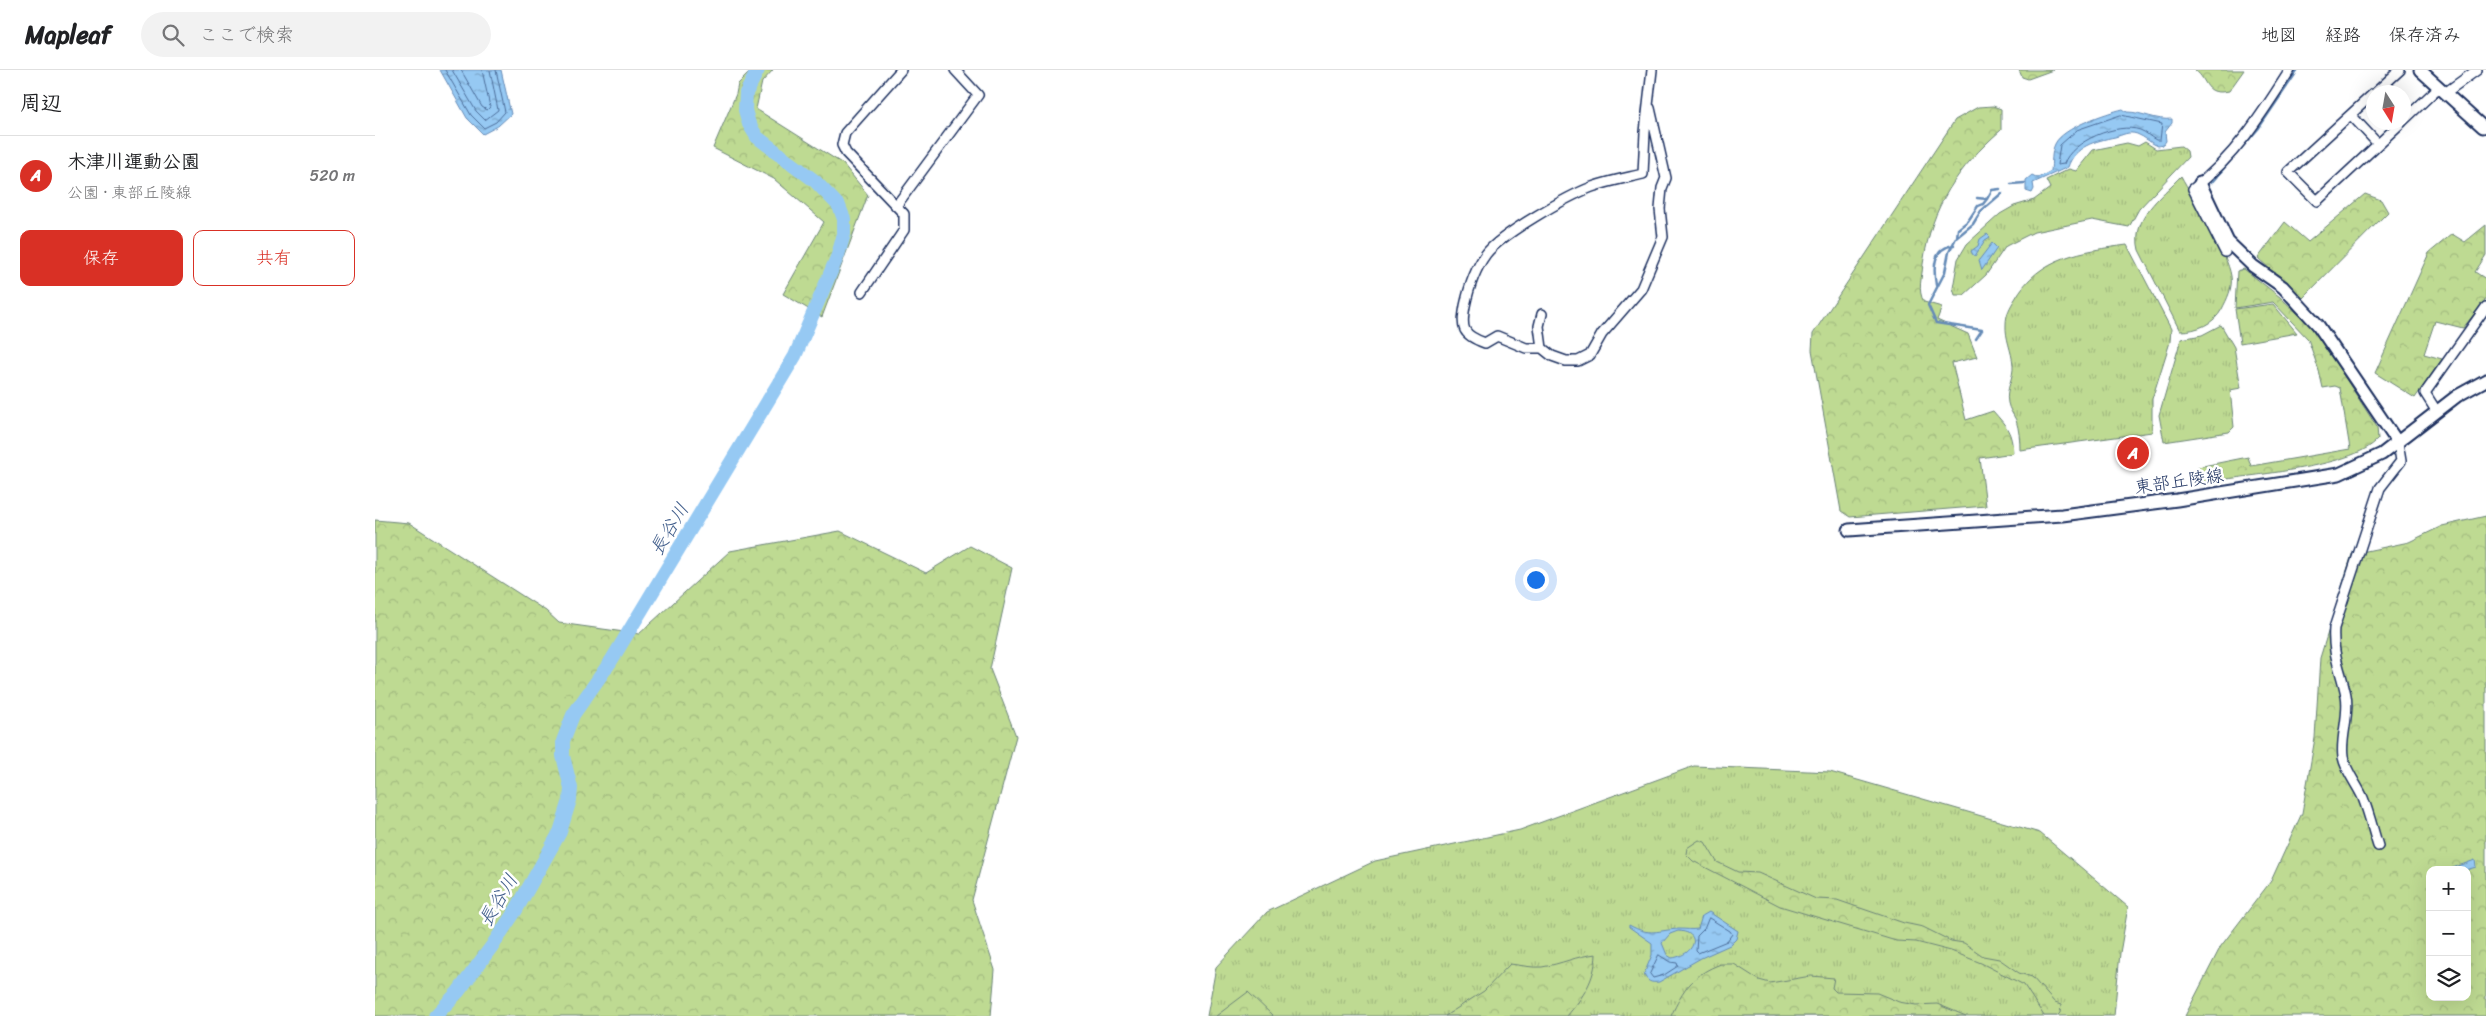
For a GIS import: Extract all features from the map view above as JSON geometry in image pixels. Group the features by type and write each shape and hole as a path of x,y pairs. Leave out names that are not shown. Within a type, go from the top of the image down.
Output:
{"street":[{"path":"862,292 905,230 904,214 847,153 842,145 845,133 901,70"},
{"path":"896,206 978,95 955,70"},
{"path":"1542,348 1526,348 1497,336 1485,343 1474,339 1465,332 1462,322 1474,274 1487,253 1505,236 1539,215 1590,188 1643,174 1648,98 1652,70"},
{"path":"2225,252 2193,189 2255,126 2289,70"},
{"path":"2384,85 2400,70"},
{"path":"2420,70 2485,128"},
{"path":"2411,115 2442,90 2472,71"},
{"path":"1542,314 1539,326 1542,348 1551,356 1566,361 1578,361 1590,355 1602,334 1641,289 1663,237 1660,209 1662,188 1666,178 1648,98"},
{"path":"2366,102 2288,172 2317,201 2394,130"},
{"path":"2351,115 2378,144"},
{"path":"2200,183 2228,242 2253,266 2283,287 2318,325 2398,443 2401,461 2380,488 2334,628 2333,642 2334,656 2346,695 2347,706 2343,756 2351,779 2363,798 2378,846"},
{"path":"2437,412 2425,393 2486,307"},
{"name":"東部丘陵線","path":"1849,530 2062,515 2177,500 2339,474 2375,458 2398,443 2457,396 2486,380"}],"green space":[{"path":"752,70 773,70 762,82 756,109 843,164 868,195 822,317 783,294 824,222 774,179 713,148 736,94 738,84"},
{"path":"2019,70 2053,70 2028,79 2022,77"},
{"path":"2195,70 2244,70 2229,91 2221,92 2211,89"},
{"path":"1993,106 2001,109 2001,130 1959,174 1940,206 1927,243 1920,288 1924,302 1942,307 1937,320 1968,334 1977,357 1952,363 1966,420 1993,411 2008,430 2013,453 1980,458 1986,506 1850,517 1841,511 1812,350 1813,334 1955,120 1978,107"},
{"path":"2145,142 2156,149 2181,146 2187,151 2188,157 2139,209 2129,227 2092,220 2034,232 2006,246 1986,275 1964,295 1955,295 1953,288 1958,259 1967,244 2000,214 2014,206 2034,200 2050,188 2046,180 2069,169 2076,171 2093,150 2127,143 2138,146"},
{"path":"2181,176 2224,254 2231,280 2228,297 2219,314 2210,323 2193,330 2180,331 2139,250 2138,238 2139,228 2149,209"},
{"path":"2365,194 2381,200 2388,212 2302,299 2258,258 2285,222 2308,242"},
{"path":"2486,225 2486,255 2475,272 2486,279 2486,299 2463,328 2435,321 2424,354 2442,359 2415,398 2375,373 2429,253 2452,234 2465,242"},
{"path":"2127,245 2171,329 2170,342 2152,399 2152,432 2020,450 2016,420 2009,407 2007,398 2013,370 2006,329 2010,308 2025,285 2036,273 2049,265 2079,253"},
{"path":"2244,269 2280,297 2313,328 2377,427 2378,439 2365,449 2321,464 2201,483 2198,467 2248,457 2251,466 2350,449 2340,388 2335,386 2323,388 2308,339 2273,302 2235,308 2237,271"},
{"path":"2273,304 2297,333 2240,343 2235,309"},
{"path":"2221,325 2234,347 2241,388 2230,390 2234,427 2229,432 2164,442 2159,415 2181,339 2202,335"},
{"path":"2486,516 2486,1016 2185,1016 2221,946 2271,881 2302,813 2315,738 2320,658 2352,554 2409,542 2442,526"},
{"path":"375,520 409,523 546,611 559,623 639,634 730,551 840,531 926,573 970,546 1012,568 990,669 1016,736 972,900 995,970 991,1016 375,1016"},
{"path":"1694,766 1830,772 2040,833 2128,907 2120,953 2114,1016 1207,1016 1216,967 1267,912 1375,861 1520,830"},
{"path":"1699,840 1705,842 1717,862 1738,872 1758,873 1816,899 1837,900 1904,923 1923,927 1951,941 1964,943 1983,956 1999,959 2019,973 2032,977 2055,1003 2061,1005 2060,1013 2057,1016 2044,1016 2024,985 1981,963 1951,951 1916,942 1896,941 1780,906 1693,861 1686,854 1687,848"},
{"path":"1596,954 1591,980 1567,1016 1445,1016 1484,991 1510,964 1542,967"},
{"path":"1721,964 1734,964 1759,980 1770,983 1811,976 1834,978 1832,988 1836,992 1877,993 1899,1002 1916,1005 1937,1004 1966,1016 1671,1016 1690,984 1703,973"},
{"path":"1248,992 1273,1016 1216,1016"}],"water":[{"path":"440,70 501,70 511,114 498,126 483,134 467,118"},
{"path":"2123,109 2127,112 2139,113 2160,119 2172,119 2172,123 2165,132 2166,141 2163,145 2158,146 2140,135 2131,133 2100,140 2075,154 2068,167 2033,183 2034,189 2032,193 2026,191 2026,180 2032,175 2038,178 2051,171 2055,144 2066,132 2085,122"},
{"path":"1987,234 1990,237 1985,240 1975,256 1973,255 1971,251 1978,246 1980,239"},
{"path":"1992,243 1997,248 1982,270 1979,260"},
{"path":"2475,860 2476,867 2471,868 2471,866 2458,866"},
{"path":"1709,912 1738,931 1736,939 1730,945 1701,958 1659,982 1648,980 1644,974 1652,955 1652,943 1629,927 1629,925 1649,932 1698,929 1702,916","holes":["1678,931 1686,932 1693,939 1691,948 1680,956 1672,958 1667,955 1662,943 1670,934"]}],"waterway":[{"name":"長谷川","path":"435,1016 458,992 492,946 516,910 560,832 570,800 571,788 563,756 563,741 573,715 611,661 795,356 838,255 844,234 844,219 839,206 815,181 757,137 749,124 745,110 746,93 758,70"},
{"path":"2211,183 2258,129 2298,70"},
{"path":"2011,184 2025,183"},
{"path":"1977,198 1987,199 1992,190 2000,189"},
{"path":"1976,339 1982,330 1936,323 1928,305 1945,272 1949,252 1956,238 1973,224 1981,211 2002,193"},
{"path":"1957,237 1958,229 1968,221 1978,206 1987,199"},
{"path":"1936,285 1935,265 1938,254 1947,247 1954,245"}],"place":[{"name":"木津川運動公園","path":"2133,453"}]}
